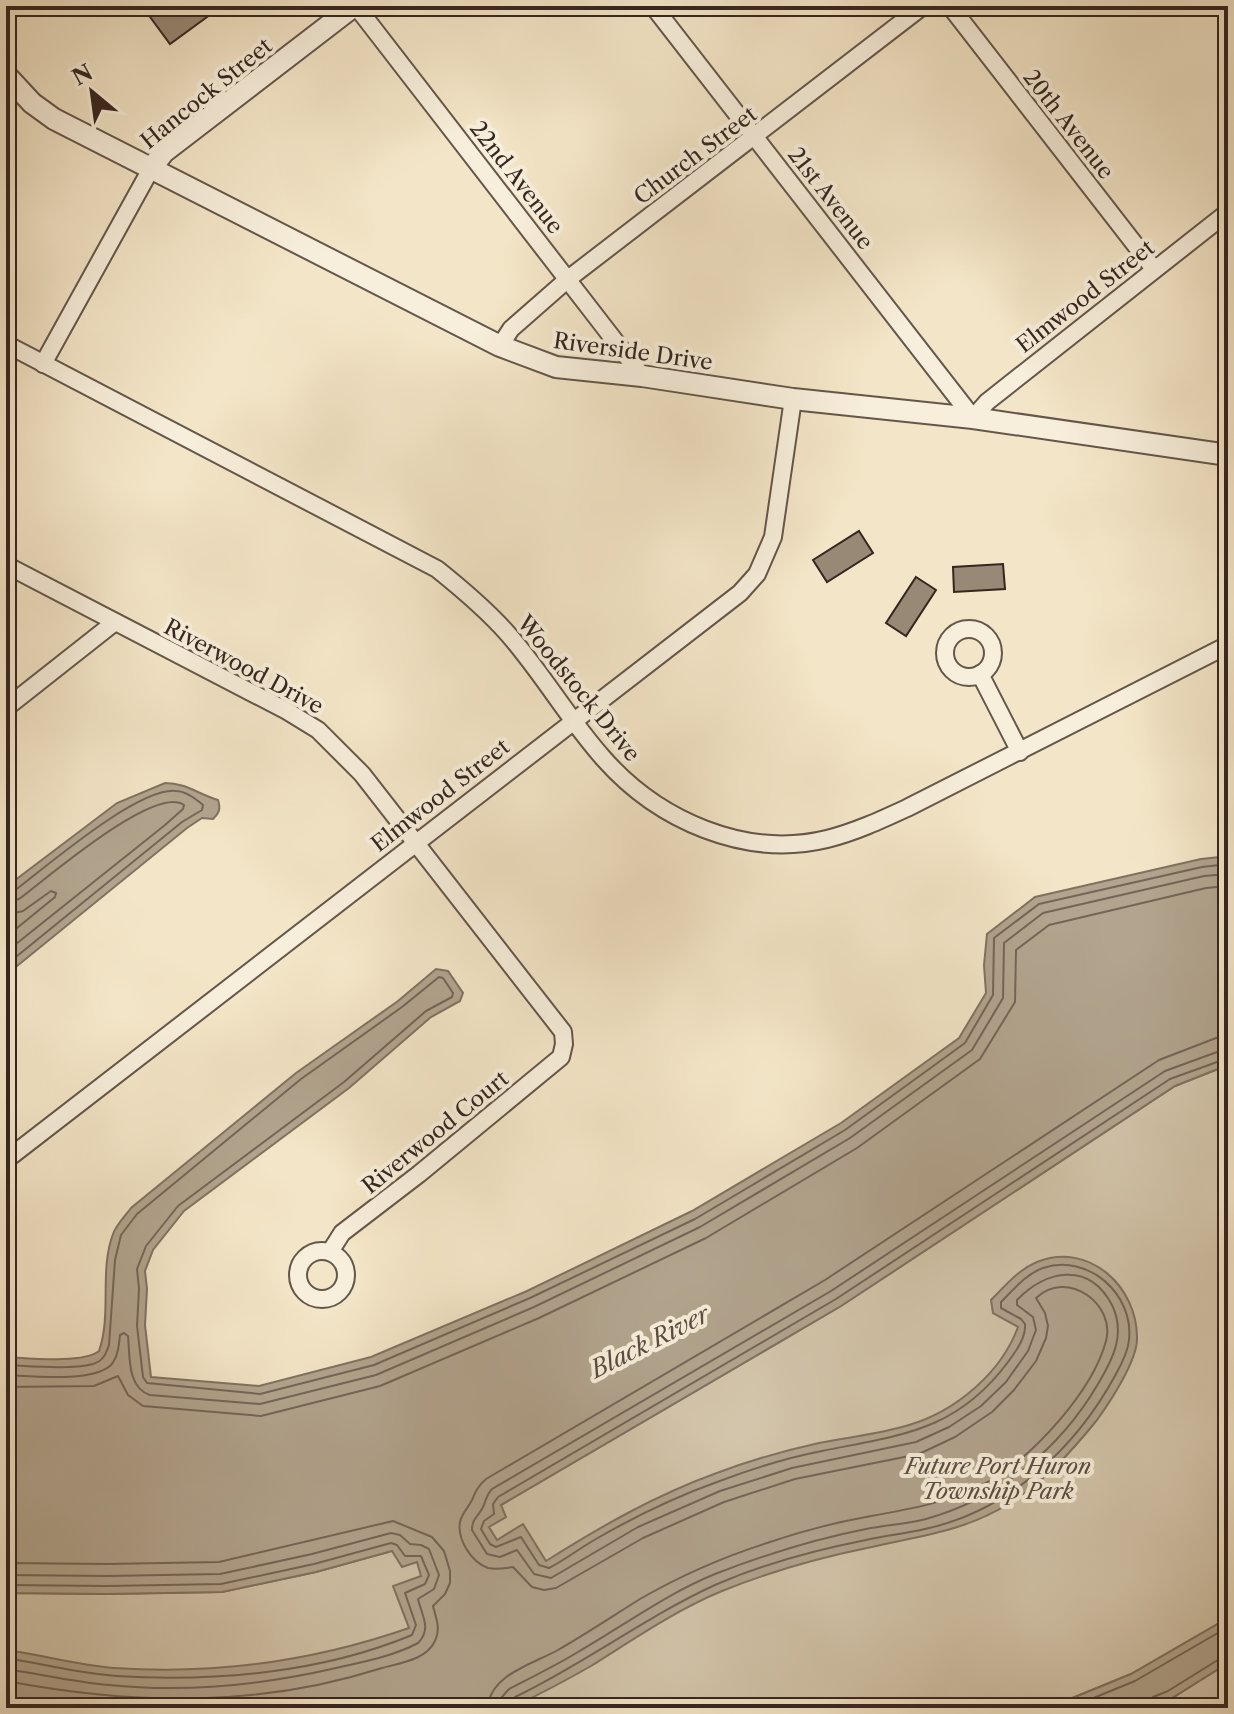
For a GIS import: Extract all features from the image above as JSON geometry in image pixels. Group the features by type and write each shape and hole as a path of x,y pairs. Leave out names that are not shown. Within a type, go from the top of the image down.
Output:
{"street":[{"name":"Hancock Street","path":"43,364 152,167 164,152 355,6"},
{"name":"22nd Avenue","path":"355,6 642,376"},
{"name":"21st Avenue","path":"653,6 973,418"},
{"name":"Church Street","path":"500,346 511,329 568,279 923,6"},
{"name":"20th Avenue","path":"950,6 1154,269"},
{"name":"Riverside Drive","path":"6,75 32,103 54,119 500,346 556,367 642,376 793,399 973,418 1228,455"},
{"name":"Elmwood Street","path":"973,418 987,402 1228,212"},
{"name":"Woodstock Drive","path":"6,344 437,569 484,608 509,635 573,721 630,786 670,815 716,833 777,843 826,839 861,828 1020,752 1228,645"},
{"name":"Elmwood Street","path":"6,1160 740,593 757,574 773,537 793,399"},
{"name":"Riverwood Drive","path":"6,565 318,730 362,774 563,1032 564,1044"},
{"path":"6,708 115,622"},
{"path":"980,674 1020,752"},
{"name":"Riverwood Court","path":"330,1252 342,1233 543,1073 561,1057 564,1044"}],"green space":[{"name":"Future Port Huron Township Park","path":"1228,1065 1228,1618 1131,1674 1048,1708 6,1708 6,1593 222,1592 316,1572 388,1552 436,1534 501,1505 841,1306 1175,1086"},
{"path":"1228,1663 1228,1708 1148,1708 1172,1698"}],"water":[{"path":"165,783 186,787 218,800 218,813 213,819 202,818 187,828 6,975 6,887 117,803"},
{"name":"Black River","path":"1228,856 1228,1065 1175,1086 841,1306 501,1505 506,1517 489,1527 497,1540 523,1524 546,1561 628,1513 714,1474 792,1449 887,1431 926,1419 975,1388 1010,1344 1018,1327 993,1313 991,1300 1030,1265 1056,1257 1075,1258 1092,1263 1120,1286 1135,1320 1136,1348 1122,1381 1097,1420 1057,1465 1022,1495 993,1513 958,1527 812,1561 722,1591 511,1708 6,1708 6,1650 114,1668 227,1667 301,1657 409,1628 393,1586 421,1576 417,1562 402,1567 392,1551 316,1572 222,1592 6,1593 6,1357 68,1359 99,1351 105,1322 109,1248 116,1227 131,1208 296,1073 398,1001 436,969 448,971 463,993 460,1001 431,1017 349,1088 184,1211 153,1250 145,1271 145,1325 151,1377 259,1386 371,1357 527,1291 692,1211 841,1123 959,1038 986,993 984,965 987,934 1035,897 1201,859"},
{"path":"1228,1618 1228,1663 1172,1698 1148,1708 1048,1708 1131,1674"}],"building":[{"path":"142,6 222,6 170,44"},
{"path":"859,531 873,553 827,582 813,560"},
{"path":"1003,564 1005,589 954,592 953,567"},
{"path":"916,577 936,590 906,636 886,623"}]}
